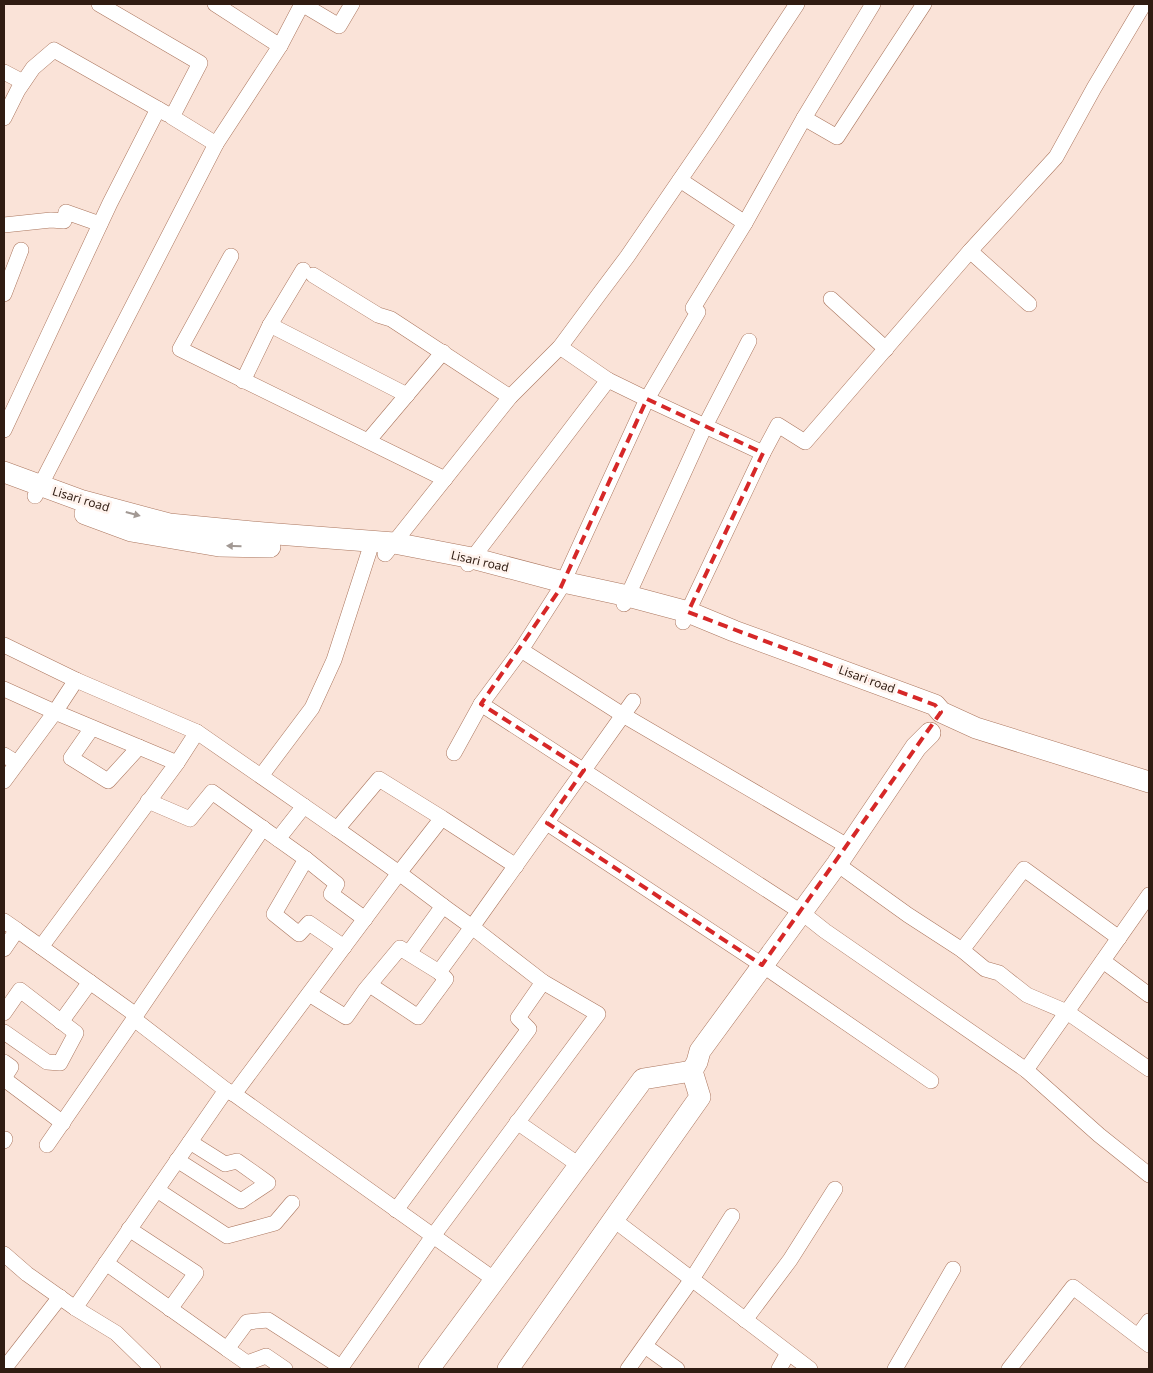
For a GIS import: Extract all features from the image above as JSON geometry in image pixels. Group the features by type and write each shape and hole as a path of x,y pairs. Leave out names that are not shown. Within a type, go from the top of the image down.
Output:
{"street":[{"path":"99,4 200,63 172,117"},
{"path":"215,4 280,46"},
{"path":"38,491 216,144 280,46 302,4 338,26 352,4"},
{"path":"261,776 312,708 383,549 445,479 510,398 560,347 627,257 797,4"},
{"path":"454,753 481,704 521,650 562,585 647,399 698,312 693,308 873,4"},
{"path":"804,118 837,137 924,4"},
{"path":"685,617 763,453 778,426 805,442 970,251 1056,157 1144,4"},
{"path":"4,118 23,82 33,68 54,50 216,144"},
{"path":"4,72 23,82"},
{"path":"4,430 100,224 158,110"},
{"path":"680,180 745,223"},
{"path":"4,225 51,220 64,222 66,212 100,224"},
{"path":"4,294 21,250"},
{"path":"970,251 1029,304"},
{"path":"231,256 180,349 445,479"},
{"path":"243,381 270,325 308,273 378,315 391,319 510,398"},
{"path":"831,299 886,349"},
{"path":"270,325 407,395"},
{"path":"626,601 705,426 749,341"},
{"path":"560,347 608,380 763,453"},
{"path":"368,441 443,352"},
{"path":"470,562 608,380"},
{"name":"Lisari road","path":"4,472 38,491"},
{"name":"Lisari road","path":"4,485 83,501 169,524 383,549 470,562 626,601 734,631 935,704 941,712 976,728 1149,782"},
{"path":"4,645 76,680 197,732 337,829 472,927 543,982 598,1014 432,1236 340,1368 268,1320 247,1322 227,1349"},
{"path":"521,650 844,860 908,915 962,950 985,969 999,973 1026,995 1067,1012 1149,1069"},
{"path":"4,781 76,680"},
{"path":"4,689 176,763"},
{"path":"439,972 633,701"},
{"path":"481,704 805,915 825,931 1026,1070 1099,1135 1149,1174"},
{"path":"508,1369 700,1097 694,1066 700,1051 713,1042 805,915 895,788 916,747 930,733 941,712"},
{"path":"92,728 71,758 108,781 139,747"},
{"path":"41,947 197,732"},
{"path":"4,755 17,763"},
{"path":"337,829 380,779 516,866"},
{"path":"148,801 190,819 212,792 306,859 337,884 331,894 365,920"},
{"path":"278,839 304,806"},
{"path":"75,1308 190,1142 310,994 442,818"},
{"path":"547,822 931,1081"},
{"path":"47,1145 263,828"},
{"path":"306,859 274,914 299,934 309,923 344,947"},
{"path":"962,950 1024,869 1119,938"},
{"path":"1026,1070 1149,895"},
{"path":"409,953 443,906"},
{"path":"4,921 90,982 230,1092 495,1280"},
{"path":"4,949 17,930"},
{"path":"310,994 346,1017 370,985 400,948 439,972 446,979 418,1017 370,985"},
{"path":"1103,960 1149,993"},
{"path":"62,1022 90,982"},
{"path":"396,1210 529,1029 518,1018 543,982"},
{"path":"4,1014 20,990 76,1033 60,1063 47,1062 4,1032"},
{"path":"4,1062 11,1067 4,1079 63,1122"},
{"path":"429,1369 643,1079 694,1066"},
{"path":"517,1122 580,1165"},
{"path":"190,1142 225,1164"},
{"path":"177,1160 241,1201 268,1184 237,1161 225,1164 212,1182"},
{"path":"745,1320 790,1260 835,1189"},
{"path":"157,1190 227,1236 275,1223 292,1203"},
{"path":"628,1369 692,1280 732,1216"},
{"path":"614,1220 810,1369"},
{"path":"129,1229 196,1273 170,1309"},
{"path":"6,1260 75,1308 116,1333 153,1369"},
{"path":"106,1263 251,1366 266,1356 285,1369"},
{"path":"895,1369 953,1269"},
{"path":"1009,1369 1073,1286 1144,1340 1149,1321"},
{"path":"4,1369 60,1297"},
{"path":"645,1346 677,1369"},
{"path":"779,1369 788,1353"}],"highlighted area":[{"path":"647,399 763,453 688,612 935,705 941,712 762,965 547,823 584,770 481,704 560,589"}]}
